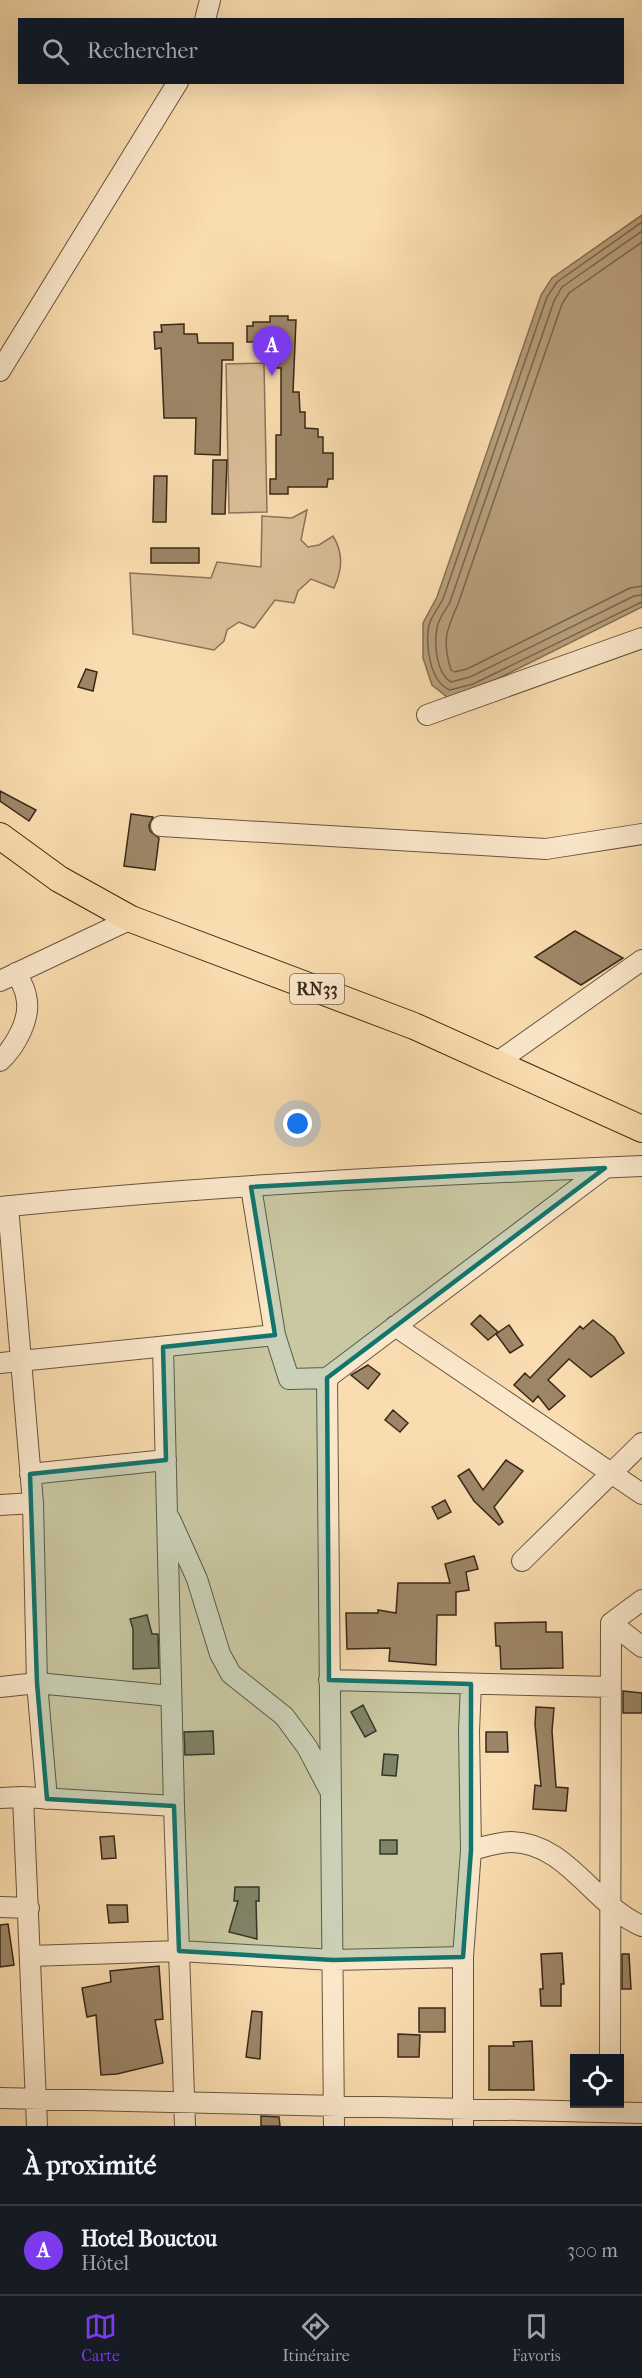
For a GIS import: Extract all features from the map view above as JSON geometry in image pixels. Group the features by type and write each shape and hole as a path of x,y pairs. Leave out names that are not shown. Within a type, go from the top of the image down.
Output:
{"main road":[{"name":"RN33","path":"0,836 59,879 131,919 414,1026 642,1129"}],"street":[{"path":"206,18 210,0"},
{"path":"0,371 177,84"},
{"path":"427,715 642,638"},
{"path":"161,826 546,849 642,834"},
{"path":"0,1061 14,1048 28,1008 26,995 8,977 131,919"},
{"path":"496,1063 642,960"},
{"path":"47,1799 37,1683 33,1503 10,1362 4,1207 250,1186 390,1177 642,1166"},
{"path":"250,1186 275,1335 289,1379 327,1378 604,1168"},
{"path":"395,1326 642,1494"},
{"path":"10,1362 275,1335"},
{"path":"163,1347 174,1806 185,2126"},
{"path":"327,1378 334,2126"},
{"path":"522,1561 642,1443"},
{"path":"30,1474 165,1460"},
{"path":"0,1505 33,1503"},
{"path":"167,1513 197,1579 220,1654 231,1674 284,1716 307,1747 331,1792"},
{"path":"611,1623 642,1600"},
{"path":"611,1623 642,1647"},
{"path":"610,2054 611,1623"},
{"path":"329,1680 610,1687"},
{"path":"0,1687 37,1683 171,1696"},
{"path":"462,2118 463,1957 471,1850 469,1731 471,1684"},
{"path":"0,1798 23,1797 174,1806"},
{"path":"23,1797 37,2126"},
{"path":"471,1850 511,1842 538,1846 558,1858 610,1907 642,1926"},
{"path":"0,1907 29,1908"},
{"path":"30,1956 179,1950 333,1960 463,1957"},
{"path":"0,2098 334,2106 462,2118 642,2113"}],"highlighted area":[{"path":"605,1168 327,1378 329,1680 471,1684 471,1850 463,1957 333,1960 179,1951 174,1806 47,1799 37,1683 30,1474 166,1460 163,1347 275,1335 251,1187"}],"shaded area":[{"path":"264,363 267,512 229,513 226,364"},
{"path":"307,510 301,540 308,547 319,545 333,536 337,543 340,568 334,588 311,579 298,591 294,603 275,600 254,628 239,622 227,630 224,641 214,650 133,634 130,573 211,578 217,562 261,567 262,516 292,518"}],"water":[{"path":"642,215 642,607 475,690 447,697 432,685 423,658 423,623 437,597 541,295 552,278"}],"building":[{"path":"270,316 288,316 288,320 296,320 293,392 299,392 300,412 305,412 305,428 318,429 318,437 323,437 323,453 333,453 333,479 328,479 327,487 288,487 288,494 270,494 270,479 276,479 276,435 281,435 281,368 277,368 277,342 247,342 247,326 253,326 253,322 270,322"},
{"path":"184,324 184,334 197,334 198,343 233,343 233,360 222,360 220,455 195,454 196,418 164,418 161,348 155,349 154,332 162,332 161,325"},
{"path":"213,460 227,460 225,514 212,514"},
{"path":"154,476 167,476 166,522 153,522"},
{"path":"151,548 199,548 199,563 151,563"},
{"path":"86,669 97,672 93,691 78,687"},
{"path":"0,791 36,810 29,821 0,801"},
{"path":"131,814 153,817 149,825 150,831 159,838 155,870 124,866"},
{"path":"575,931 623,958 581,985 535,957"},
{"path":"480,1315 498,1332 488,1340 471,1324"},
{"path":"593,1320 614,1337 624,1353 591,1377 569,1359 548,1380 565,1396 549,1410 538,1396 533,1402 514,1385 525,1373 530,1378 580,1326 583,1329"},
{"path":"509,1325 523,1345 510,1353 496,1334"},
{"path":"368,1365 380,1374 368,1389 351,1375"},
{"path":"393,1410 408,1423 400,1432 385,1420"},
{"path":"506,1460 523,1471 494,1507 503,1522 499,1525 474,1501 458,1476 469,1469 483,1490"},
{"path":"445,1500 451,1512 438,1519 432,1507"},
{"path":"474,1556 478,1569 466,1572 469,1590 456,1592 456,1615 437,1615 436,1665 389,1661 390,1648 347,1649 346,1613 378,1613 378,1610 396,1613 398,1583 450,1583 445,1564"},
{"path":"147,1615 152,1634 158,1634 159,1668 133,1669 133,1629 130,1619"},
{"path":"546,1622 546,1632 562,1632 563,1668 501,1669 500,1646 496,1646 495,1623"},
{"path":"623,1691 642,1693 642,1713 623,1713"},
{"path":"363,1705 376,1731 365,1737 351,1712"},
{"path":"536,1707 554,1708 552,1731 556,1787 568,1788 566,1811 533,1809 535,1785 541,1786 535,1724"},
{"path":"213,1731 214,1754 185,1755 184,1732"},
{"path":"486,1732 507,1732 508,1752 486,1752"},
{"path":"384,1754 398,1755 396,1776 382,1775"},
{"path":"114,1836 116,1858 102,1859 100,1837"},
{"path":"380,1840 397,1840 397,1854 380,1854"},
{"path":"235,1887 259,1887 259,1901 256,1901 257,1939 229,1932 238,1901 234,1901"},
{"path":"107,1905 127,1905 128,1922 109,1923"},
{"path":"8,1924 14,1965 0,1967 0,1925"},
{"path":"562,1953 564,1984 561,1984 561,2006 541,2006 540,1989 543,1989 541,1954"},
{"path":"622,1954 629,1954 631,1989 622,1989"},
{"path":"159,1966 163,2019 155,2020 163,2063 117,2074 101,2075 96,2015 87,2017 82,1988 111,1982 110,1971"},
{"path":"419,2008 445,2008 445,2032 419,2032"},
{"path":"252,2011 262,2012 260,2059 246,2057"},
{"path":"398,2034 420,2035 419,2057 398,2057"},
{"path":"532,2041 534,2090 489,2090 489,2046 514,2046 513,2042"},
{"path":"261,2116 279,2117 280,2126 261,2126"}],"place":[{"name":"Hotel Bouctou","path":"272,376"}]}
